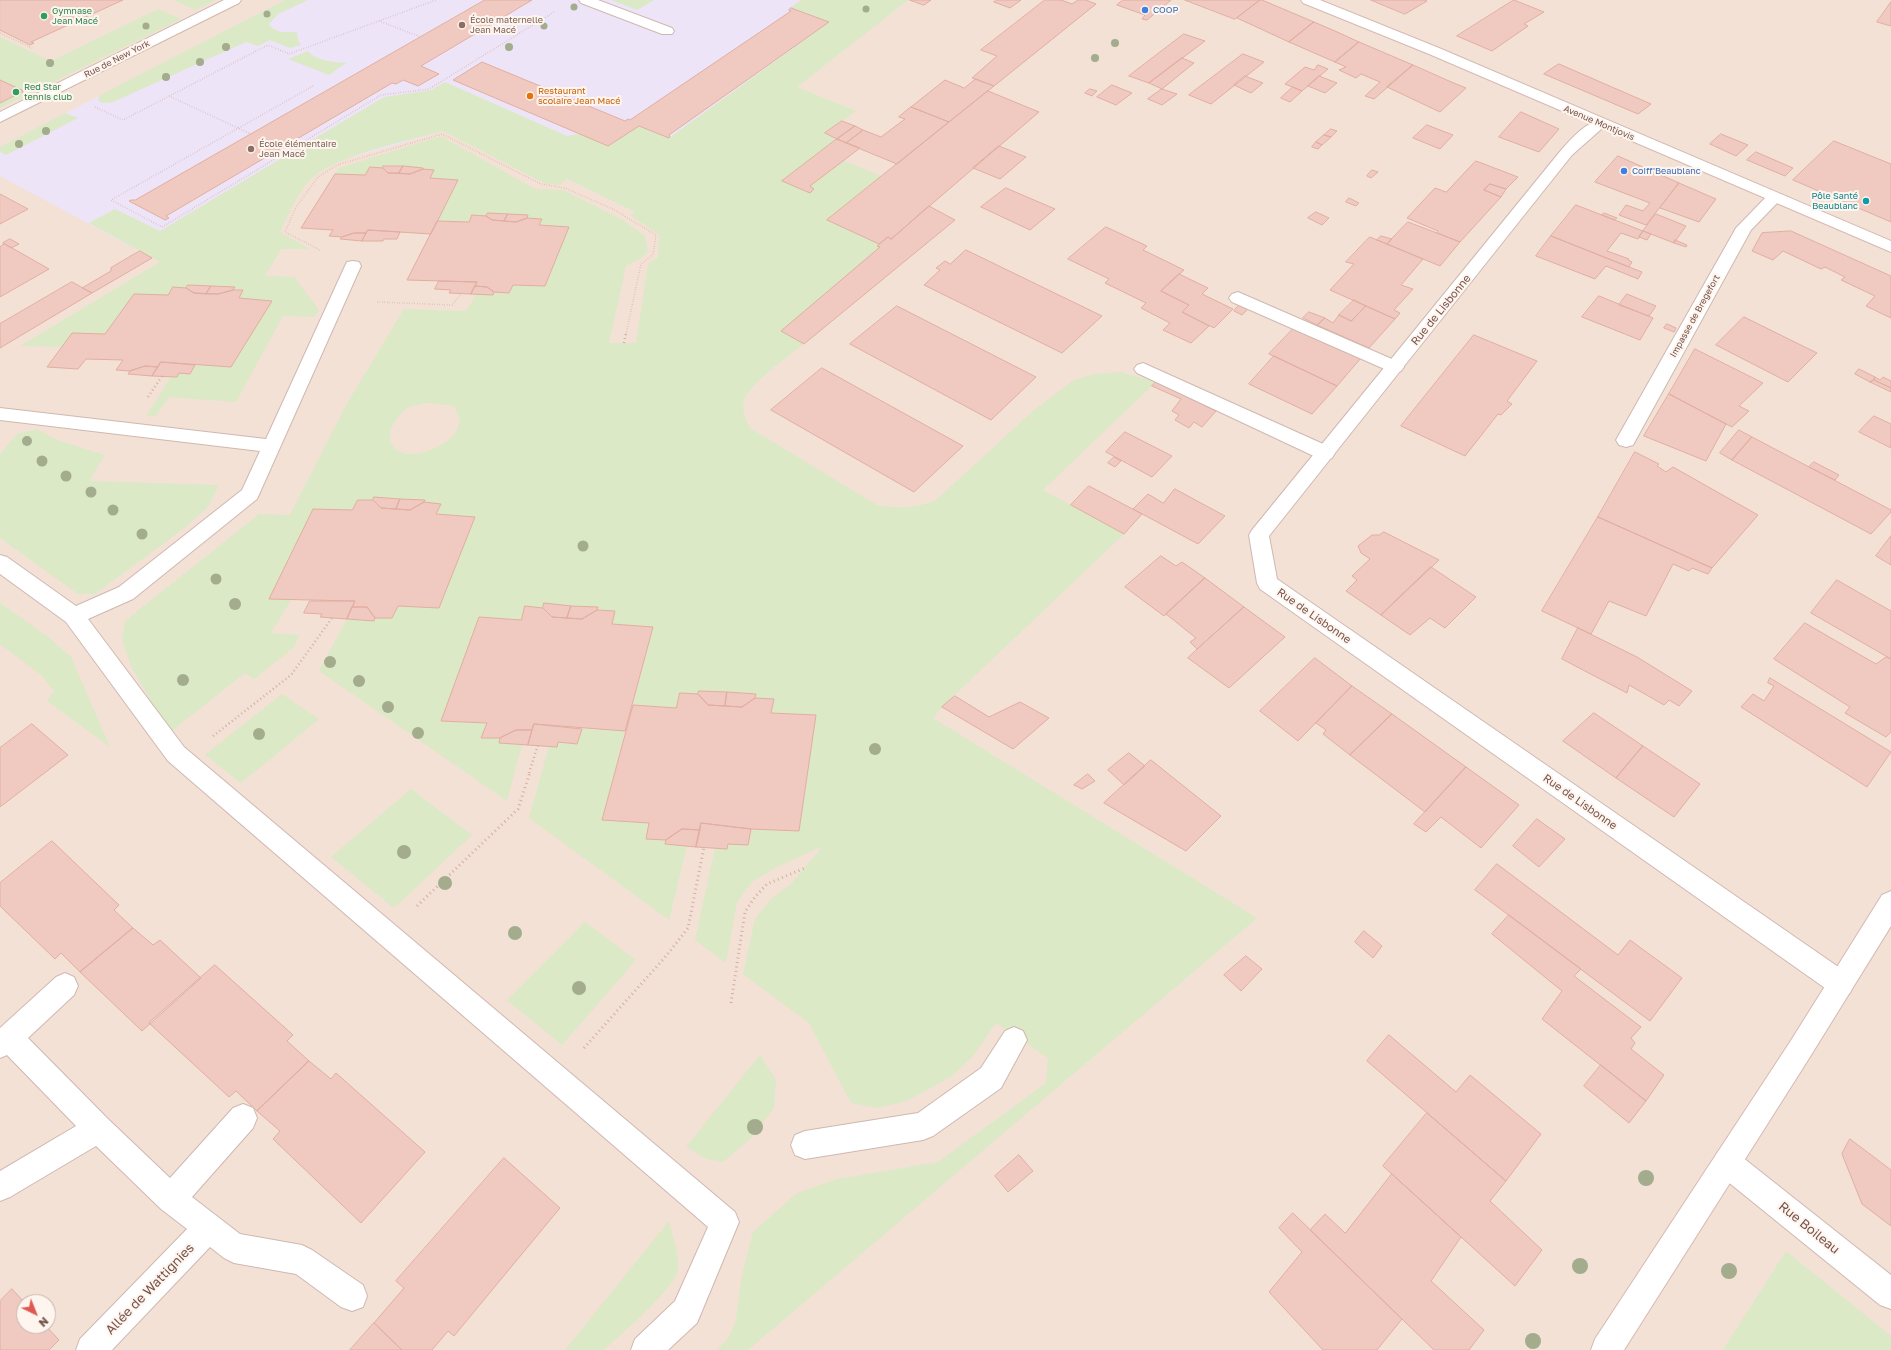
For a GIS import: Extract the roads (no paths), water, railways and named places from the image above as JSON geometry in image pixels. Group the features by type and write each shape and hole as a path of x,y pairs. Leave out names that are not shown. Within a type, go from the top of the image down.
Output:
{"street":[{"name":"Rue de New York","path":"0,118 234,0"},
{"path":"586,0 666,31"},
{"name":"Avenue Montjovis","path":"1308,0 1434,51 1600,124 1891,247"},
{"name":"Rue de Lisbonne","path":"1600,124 1582,137 1567,152 1259,534 1267,583 1841,984"},
{"name":"Impasse de Bregefort","path":"1626,440 1744,228 1774,198"},
{"path":"74,616 126,592 250,494 353,266"},
{"path":"1238,298 1395,367"},
{"path":"1143,369 1325,453"},
{"path":"0,414 271,446"},
{"path":"0,563 74,616 176,754 726,1222 686,1312 646,1350"},
{"path":"1606,1350 1727,1163 1891,903"},
{"path":"65,986 4,1042 171,1199 209,1227 234,1248 302,1260 352,1296"},
{"path":"805,1145 923,1126 991,1078 1014,1040"},
{"path":"171,1199 243,1118"},
{"path":"0,1187 98,1129"},
{"name":"Rue Boileau","path":"1727,1163 1891,1294"},
{"name":"Allée de Wattignies","path":"91,1350 209,1227"}],"place":[{"name":"COOP","path":"1145,10"},
{"name":"Gymnase Jean Macé","path":"44,16"},
{"name":"École maternelle Jean Macé","path":"462,25"},
{"name":"Red Star tennis club","path":"16,92"},
{"name":"Restaurant scolaire Jean Macé","path":"530,96"},
{"name":"École élémentaire Jean Macé","path":"251,149"},
{"name":"Coiff'Beaublanc","path":"1624,171"},
{"name":"Pôle Santé Beaublanc","path":"1866,201"}]}
